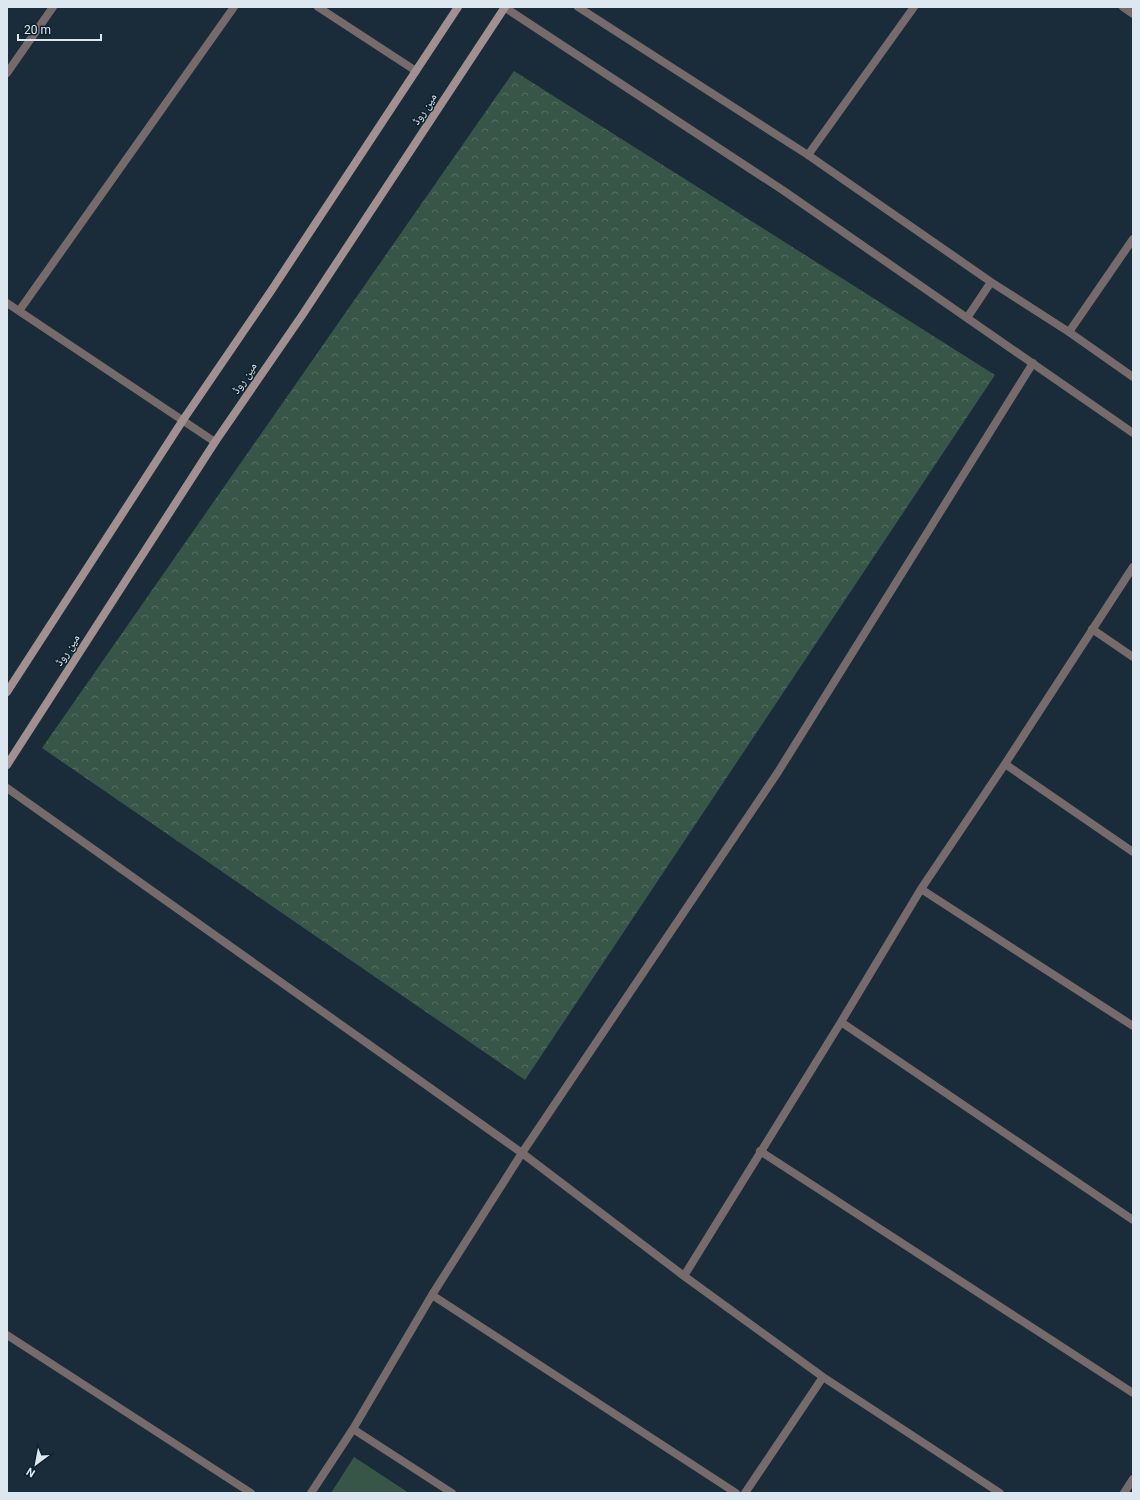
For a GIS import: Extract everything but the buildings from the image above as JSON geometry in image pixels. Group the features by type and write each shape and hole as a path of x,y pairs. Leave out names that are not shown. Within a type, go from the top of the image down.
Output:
{"main road":[{"path":"7,692 182,420 271,292 458,7"},
{"name":"مین روڈ","path":"7,765 216,442 308,307 504,7"}],"street":[{"path":"7,73 53,7"},
{"path":"19,311 234,7"},
{"path":"318,7 416,72"},
{"path":"504,7 784,191 1133,433"},
{"path":"578,7 808,155 991,282 1069,332 1133,377"},
{"path":"808,155 914,7"},
{"path":"1123,7 1133,14"},
{"path":"1069,332 1133,239"},
{"path":"967,318 991,282"},
{"path":"7,303 216,442"},
{"path":"311,1493 353,1429 432,1295 522,1153 778,772 1033,364"},
{"path":"684,1276 760,1150 841,1022 921,889 1005,764 1133,567"},
{"path":"1092,630 1133,657"},
{"path":"1005,764 1133,852"},
{"path":"7,788 522,1153 684,1276 823,1377 1000,1493"},
{"path":"921,889 1133,1026"},
{"path":"841,1022 1133,1220"},
{"path":"760,1150 1133,1393"},
{"path":"432,1295 736,1493"},
{"path":"7,1335 251,1493"},
{"path":"745,1493 823,1377"},
{"path":"353,1429 452,1493"},
{"path":"1124,1493 1133,1479"}],"green space":[{"path":"514,71 995,375 525,1080 42,748"},
{"path":"354,1457 409,1493 331,1493"}]}
